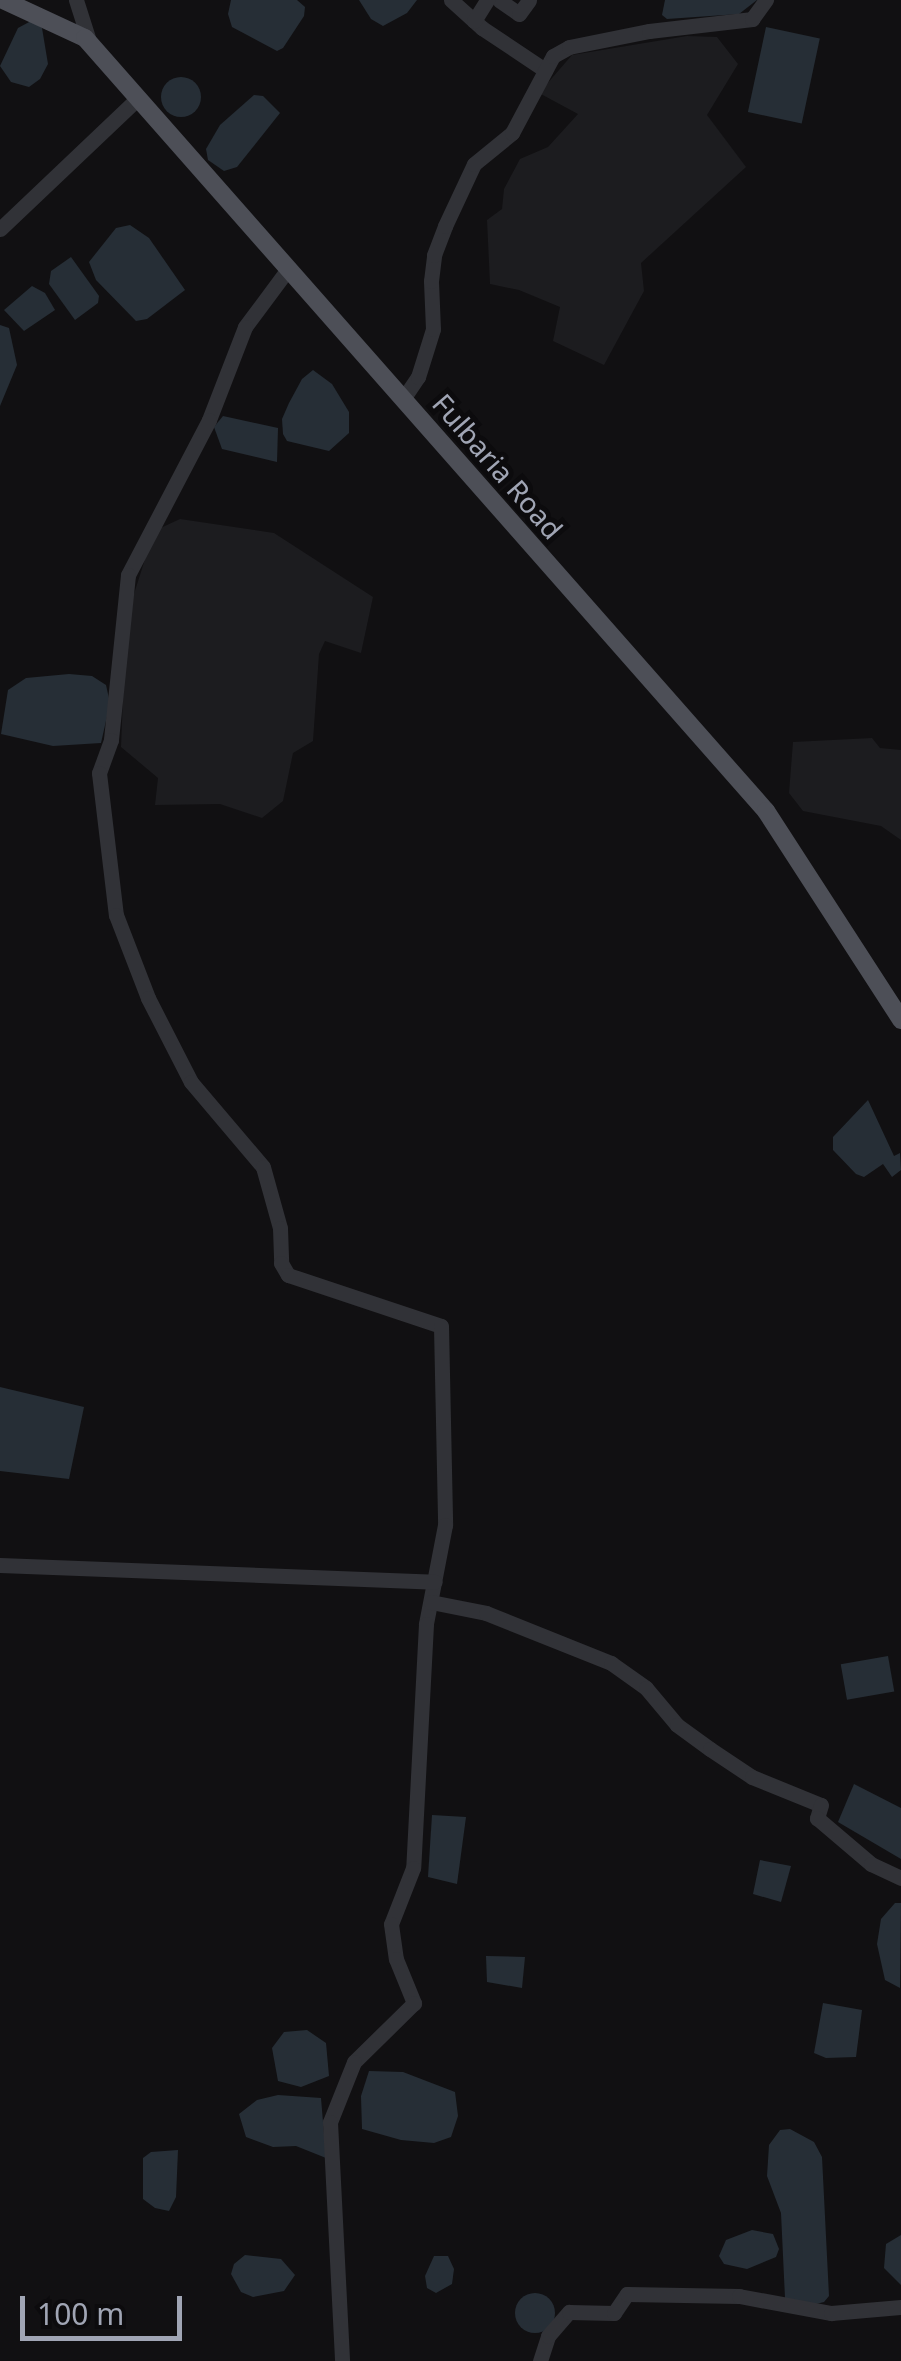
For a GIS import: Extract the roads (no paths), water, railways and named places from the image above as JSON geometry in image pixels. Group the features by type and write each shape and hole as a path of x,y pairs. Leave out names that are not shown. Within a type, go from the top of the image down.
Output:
{"main road":[{"name":"Fulbaria Road","path":"3,0 90,44 288,268 766,811 901,1020"}],"street":[{"path":"76,0 90,44"},
{"path":"451,0 474,21 545,70"},
{"path":"474,21 487,0"},
{"path":"499,0 519,14 529,0"},
{"path":"403,399 418,377 434,329 431,281 445,226 474,164 512,133 553,56 569,47 686,25 752,19 766,0"},
{"path":"0,229 136,100"},
{"path":"288,268 245,327 209,420 128,574 112,740 98,773 116,915 148,998 203,1101 263,1168 280,1228 281,1263 288,1275 441,1326 445,1525 422,1683 415,1850 391,1924 396,1959 414,2003 354,2062 330,2122 342,2361"},
{"path":"0,1565 435,1582"},
{"path":"431,1602 486,1613 611,1663 646,1688 678,1725 710,1749 752,1777 821,1805 817,1818 872,1864 901,1878"},
{"path":"540,2361 548,2336 569,2312 614,2312 627,2294 739,2296 831,2313 901,2307"}]}
